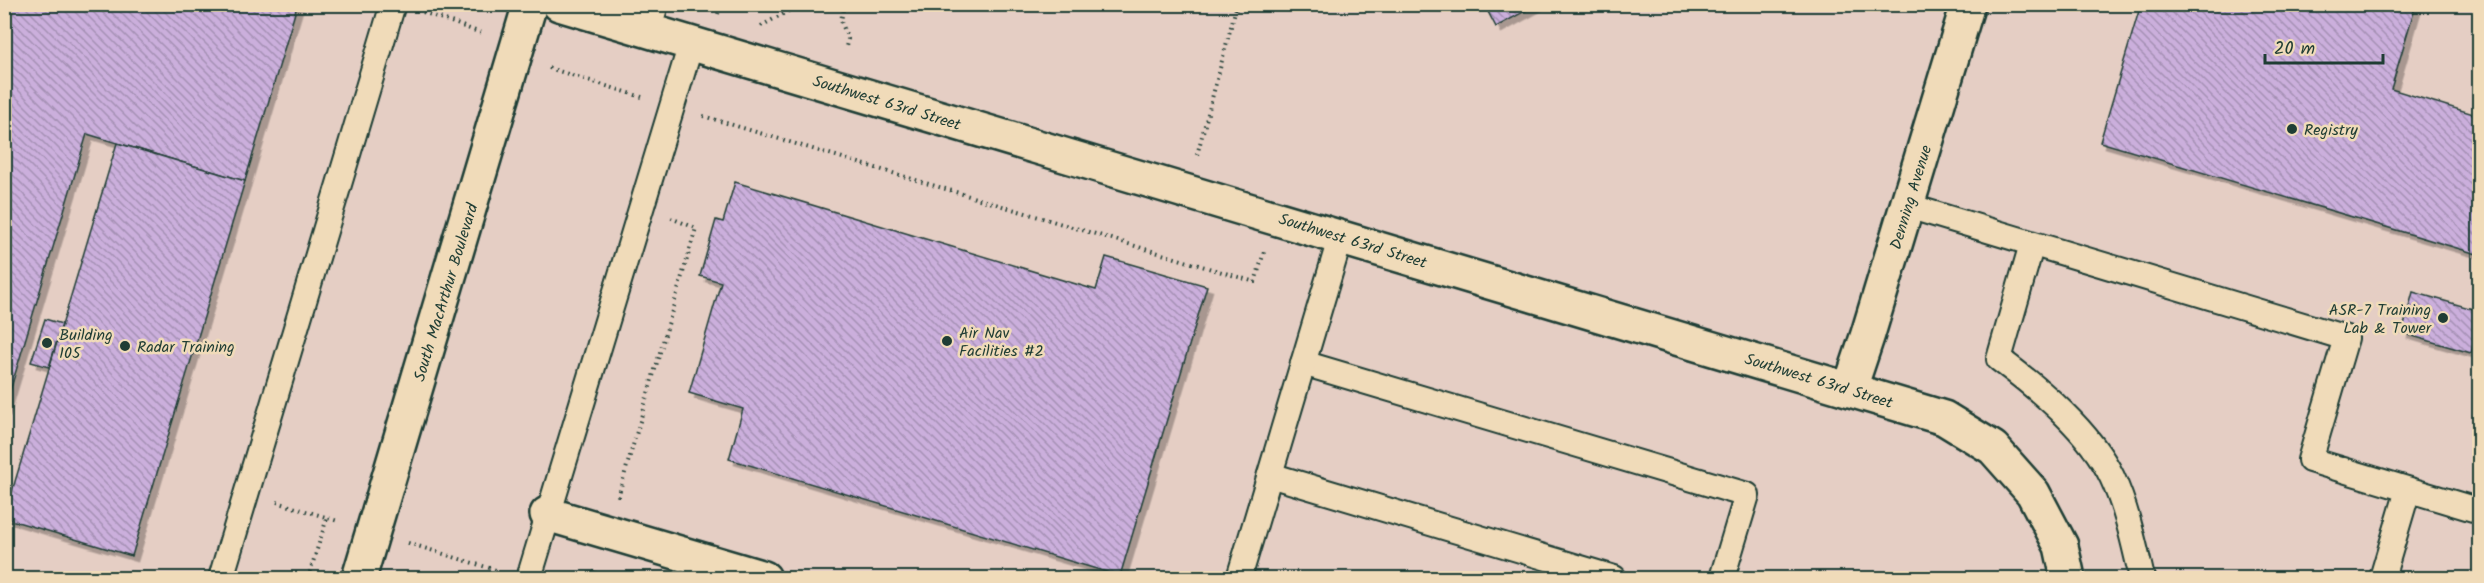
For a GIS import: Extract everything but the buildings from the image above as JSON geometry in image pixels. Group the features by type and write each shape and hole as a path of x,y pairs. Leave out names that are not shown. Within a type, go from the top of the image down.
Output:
{"street":[{"name":"South MacArthur Boulevard","path":"359,579 530,4"},
{"name":"Southwest 63rd Street","path":"559,4 652,18 691,44 1341,236 1944,418 1993,447 2033,493 2061,546 2068,579"},
{"name":"Denning Avenue","path":"1850,388 1908,206 1968,4"},
{"path":"547,514 764,579"}],"lane":[{"path":"221,579 393,4"},
{"path":"529,579 691,44"},
{"path":"1908,206 2346,338 2310,460 2480,511"},
{"path":"1239,579 1341,236"},
{"path":"2032,244 1998,359 2030,382 2080,431 2112,476 2129,523 2142,579"},
{"path":"1303,363 1747,495 1722,579"},
{"path":"1270,475 1614,579"},
{"path":"2382,579 2408,490"}],"path":[{"path":"760,26 801,4"},
{"path":"844,4 841,21 848,39 844,54"},
{"path":"1197,156 1238,4"},
{"path":"593,579 696,228 663,215"},
{"path":"308,579 327,518"}],"shaded area":[{"path":"5,5 2479,5 2479,578 5,578"}],"place":[{"name":"Registry","path":"2292,129"},
{"name":"ASR-7 Training Lab & Tower","path":"2443,318"},
{"name":"Air Nav Facilities #2","path":"947,341"},
{"name":"Building 105","path":"47,343"},
{"name":"Radar Training","path":"125,346"}]}
